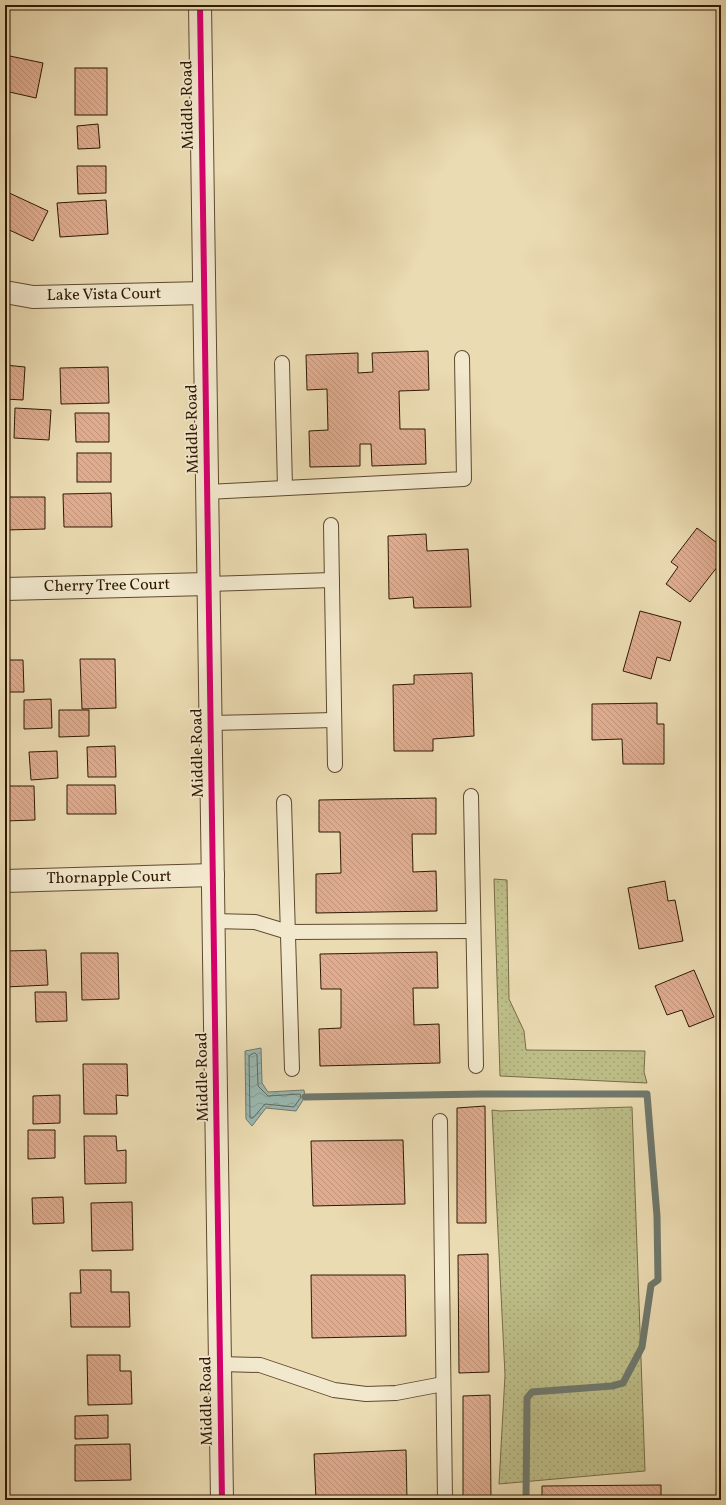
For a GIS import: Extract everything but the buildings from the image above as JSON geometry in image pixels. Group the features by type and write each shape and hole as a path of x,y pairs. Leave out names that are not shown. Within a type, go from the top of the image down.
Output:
{"street":[{"name":"Middle Road","path":"200,5 222,1500"},
{"name":"Lake Vista Court","path":"5,292 33,296 204,293"},
{"name":"Cherry Tree Court","path":"5,588 208,584"},
{"name":"Thornapple Court","path":"5,881 213,875"}],"lane":[{"path":"207,492 464,479 462,358"},
{"path":"282,363 285,488"},
{"path":"331,525 335,765"},
{"path":"208,584 332,580"},
{"path":"210,723 334,720"},
{"path":"471,796 476,1066"},
{"path":"284,802 292,1069"},
{"path":"213,921 255,922 288,932 473,931"},
{"path":"440,1121 445,1500"},
{"path":"220,1364 260,1365 334,1390 366,1394 396,1393 443,1384"}],"green space":[{"path":"494,879 507,880 509,999 524,1031 526,1050 645,1051 644,1072 647,1083 500,1076"},
{"path":"632,1107 645,1471 499,1484 505,1375 492,1110"}],"water":[{"path":"261,1048 262,1083 268,1092 304,1090 305,1097 296,1111 266,1108 252,1126 246,1119 245,1051"}],"waterway":[{"path":"305,1097 482,1094 647,1094 657,1216 658,1280 651,1285 642,1347 623,1383 612,1386 532,1392 527,1398 526,1500"}],"cycle path":[{"path":"200,5 222,1500"}]}
